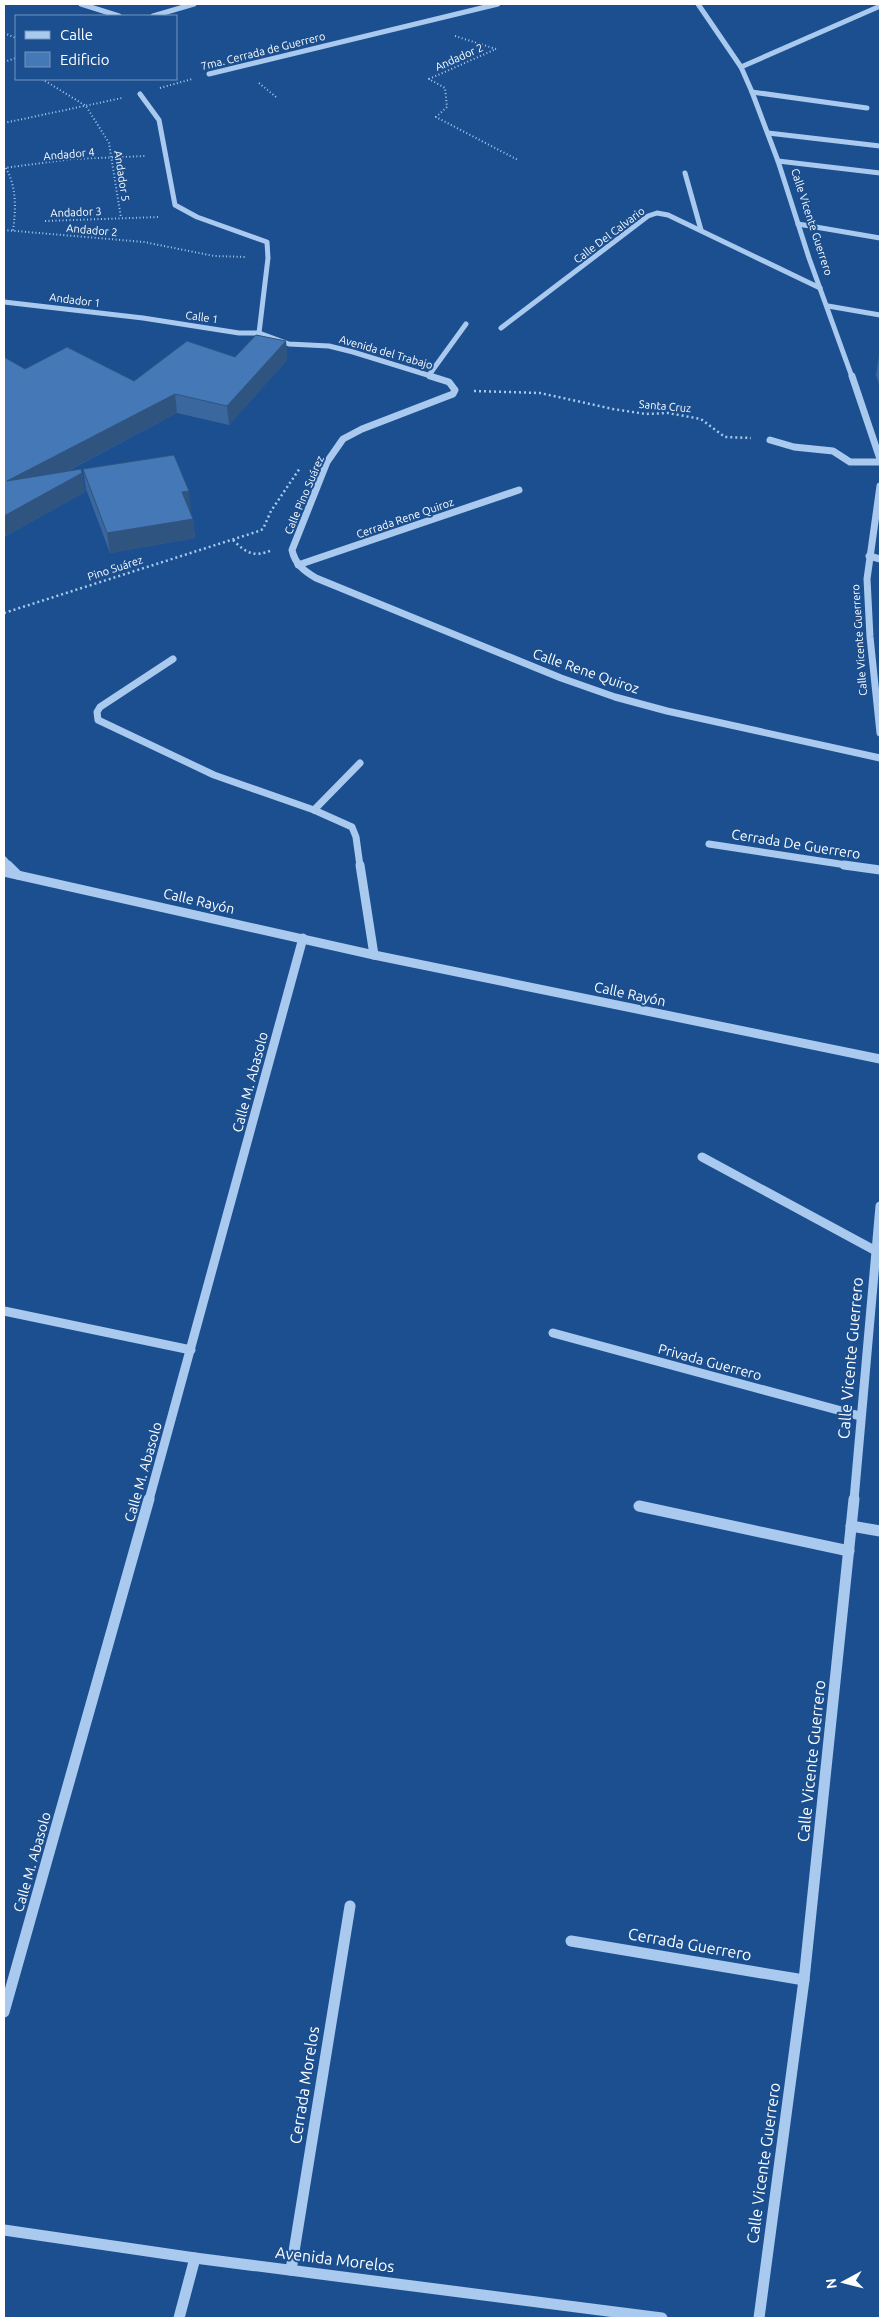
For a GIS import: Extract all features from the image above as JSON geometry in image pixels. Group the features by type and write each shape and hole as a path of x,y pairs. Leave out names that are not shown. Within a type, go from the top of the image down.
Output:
{"street":[{"path":"81,4 116,15"},
{"path":"156,15 194,4"},
{"name":"7ma. Cerrada de Guerrero","path":"210,74 498,4"},
{"name":"Calle Vicente Guerrero","path":"698,4 741,67 768,132 880,460"},
{"path":"869,4 879,8"},
{"path":"741,67 879,8"},
{"path":"752,92 867,108"},
{"path":"140,94 159,120 175,205 198,216 264,240 268,247 259,333"},
{"path":"768,132 880,146"},
{"path":"778,161 880,173"},
{"path":"684,173 701,230"},
{"name":"Calle Del Calvario","path":"501,328 648,216 662,214 701,230 820,288"},
{"path":"798,224 880,238"},
{"name":"Andador 1","path":"4,302 143,318"},
{"path":"828,306 880,315"},
{"name":"Calle 1","path":"143,318 238,332 259,333"},
{"path":"429,375 466,324"},
{"name":"Avenida del Trabajo","path":"259,333 289,344 329,346 345,350 449,382 456,390"},
{"name":"Calle Pino Suárez","path":"298,565 293,557 292,550 295,540 327,462 343,439 362,428 444,399 456,390"},
{"path":"770,440 794,447 833,451 850,462 880,460"},
{"name":"Calle Vicente Guerrero","path":"880,486 869,556 868,610 880,733"},
{"name":"Cerrada Rene Quiroz","path":"298,565 519,490"},
{"path":"869,556 880,559"},
{"name":"Calle Rene Quiroz","path":"298,565 316,578 561,678 615,697 667,711 880,758"},
{"path":"173,659 100,707 97,712 98,720 214,775 314,810 352,827 356,837 374,955"},
{"path":"314,810 360,763"},
{"name":"Cerrada De Guerrero","path":"709,844 880,870"},
{"path":"4,860 18,875"},
{"name":"Calle Rayón","path":"4,872 374,955 880,1059"},
{"name":"Calle M. Abasolo","path":"4,2012 191,1350 303,938"},
{"path":"702,1157 876,1251"},
{"name":"Calle Vicente Guerrero","path":"759,2318 804,1980 849,1552 880,1206"},
{"path":"4,1311 191,1350"},
{"name":"Privada Guerrero","path":"553,1334 860,1416"},
{"path":"638,1506 849,1552"},
{"path":"851,1526 880,1531"},
{"name":"Cerrada Morelos","path":"291,2270 350,1906"},
{"name":"Cerrada Guerrero","path":"571,1940 804,1980"},
{"name":"Avenida Morelos","path":"4,2230 195,2258 662,2318"},
{"path":"179,2318 195,2258"}],"path":[{"name":"Andador 2","path":"415,25 496,49 429,79 445,88 447,107 436,117 518,160"},
{"path":"4,62 15,58"},
{"path":"11,60 15,62"},
{"name":"7ma. Cerrada de Guerrero","path":"4,123 140,94 210,74"},
{"name":"Andador 5","path":"44,80 86,106 109,142 121,218"},
{"name":"Andador 4","path":"5,167 72,159 166,154"},
{"path":"5,167 12,180 15,214 13,231"},
{"name":"Andador 3","path":"45,221 198,216"},
{"name":"Andador 2","path":"4,230 144,242 214,256 268,258"},
{"name":"Santa Cruz","path":"456,390 540,392 613,409 646,414 668,413 701,419 725,437 770,440"},
{"name":"Pino Suárez","path":"4,613 259,531 263,525"},
{"path":"232,539 248,554 254,556 261,555 295,540"}],"building":[{"path":"256,335 286,341 227,406 175,394 7,481 81,469 82,473 4,516 4,357 25,369 67,347 134,381 187,341 235,357"},
{"path":"174,455 189,491 182,492 193,519 107,533 83,469"}]}
